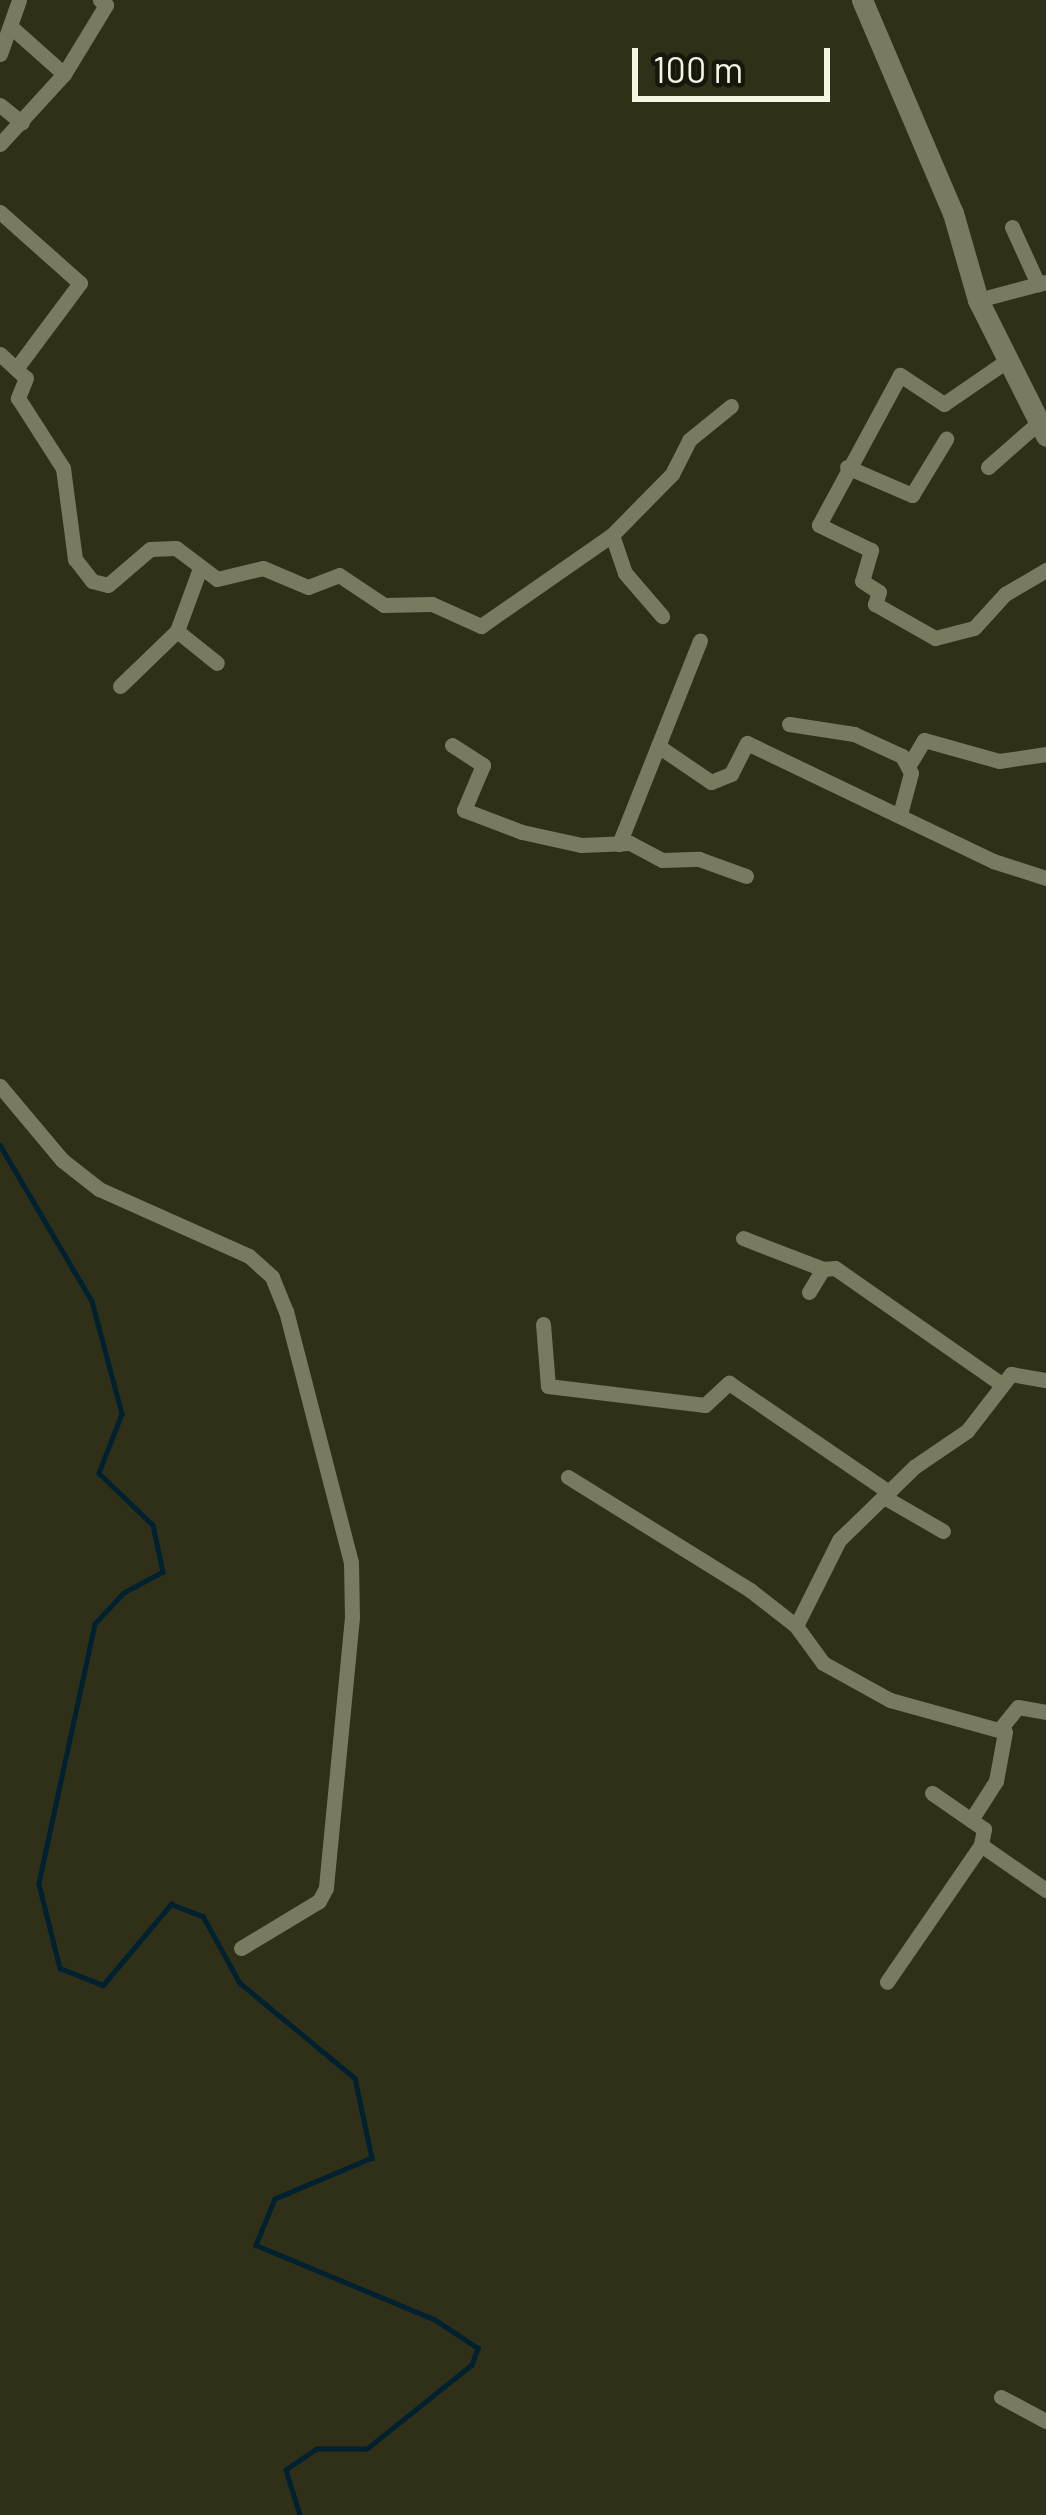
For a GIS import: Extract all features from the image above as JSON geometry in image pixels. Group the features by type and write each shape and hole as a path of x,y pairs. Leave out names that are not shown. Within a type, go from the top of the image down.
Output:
{"main road":[{"path":"862,0 952,213 978,300 1042,430"}],"street":[{"path":"0,54 19,0"},
{"path":"0,144 64,74 106,5 100,0"},
{"path":"6,30 64,74"},
{"path":"0,105 22,123"},
{"path":"0,212 80,283 16,369"},
{"path":"978,300 1042,283 1012,227"},
{"path":"0,354 27,381 19,400 63,468 75,560 92,581 108,585 158,546 176,548 200,568 229,580 263,568 302,587 339,575 384,605 432,604 481,626 612,535 672,474 689,440 730,406"},
{"path":"1005,362 944,404 900,375 819,525 871,550 862,581 879,592 875,604 935,638 974,628 1006,594 1046,570"},
{"path":"988,467 1042,430"},
{"path":"847,467 912,495 946,439"},
{"path":"612,535 626,573 662,616"},
{"path":"120,686 177,631 200,568"},
{"path":"177,631 217,663"},
{"path":"619,844 700,640"},
{"path":"789,724 872,740 909,765"},
{"path":"900,814 909,765 924,740 999,761 1046,754"},
{"path":"658,746 710,782 731,774 747,743 1046,878"},
{"path":"452,745 483,765 464,810 581,845 619,844 746,876"},
{"path":"0,1086 62,1160 99,1190 249,1256 272,1277 286,1311 351,1562 352,1617 326,1888 319,1901 241,1948"},
{"path":"743,1238 866,1288 1001,1384"},
{"path":"809,1292 823,1269"},
{"path":"543,1324 548,1386 705,1405 727,1382 943,1531"},
{"path":"796,1626 831,1551 886,1494 967,1431 1017,1370 1046,1380"},
{"path":"568,1477 645,1520 796,1626 824,1663 890,1700 1000,1730 1006,1739 995,1781 971,1820"},
{"path":"1000,1730 1018,1707 1046,1712"},
{"path":"887,1982 981,1845 984,1829 932,1793"},
{"path":"981,1845 1046,1890"},
{"path":"1000,2397 1046,2421"}],"waterway":[{"path":"0,1145 92,1301 122,1414 99,1473 153,1525 163,1572 124,1593 95,1624 39,1884 60,1968 103,1985 171,1904 203,1916 240,1983 355,2078 372,2158 275,2199 256,2245 434,2319 478,2348 472,2365 367,2449 317,2449 286,2470 300,2515"}]}
